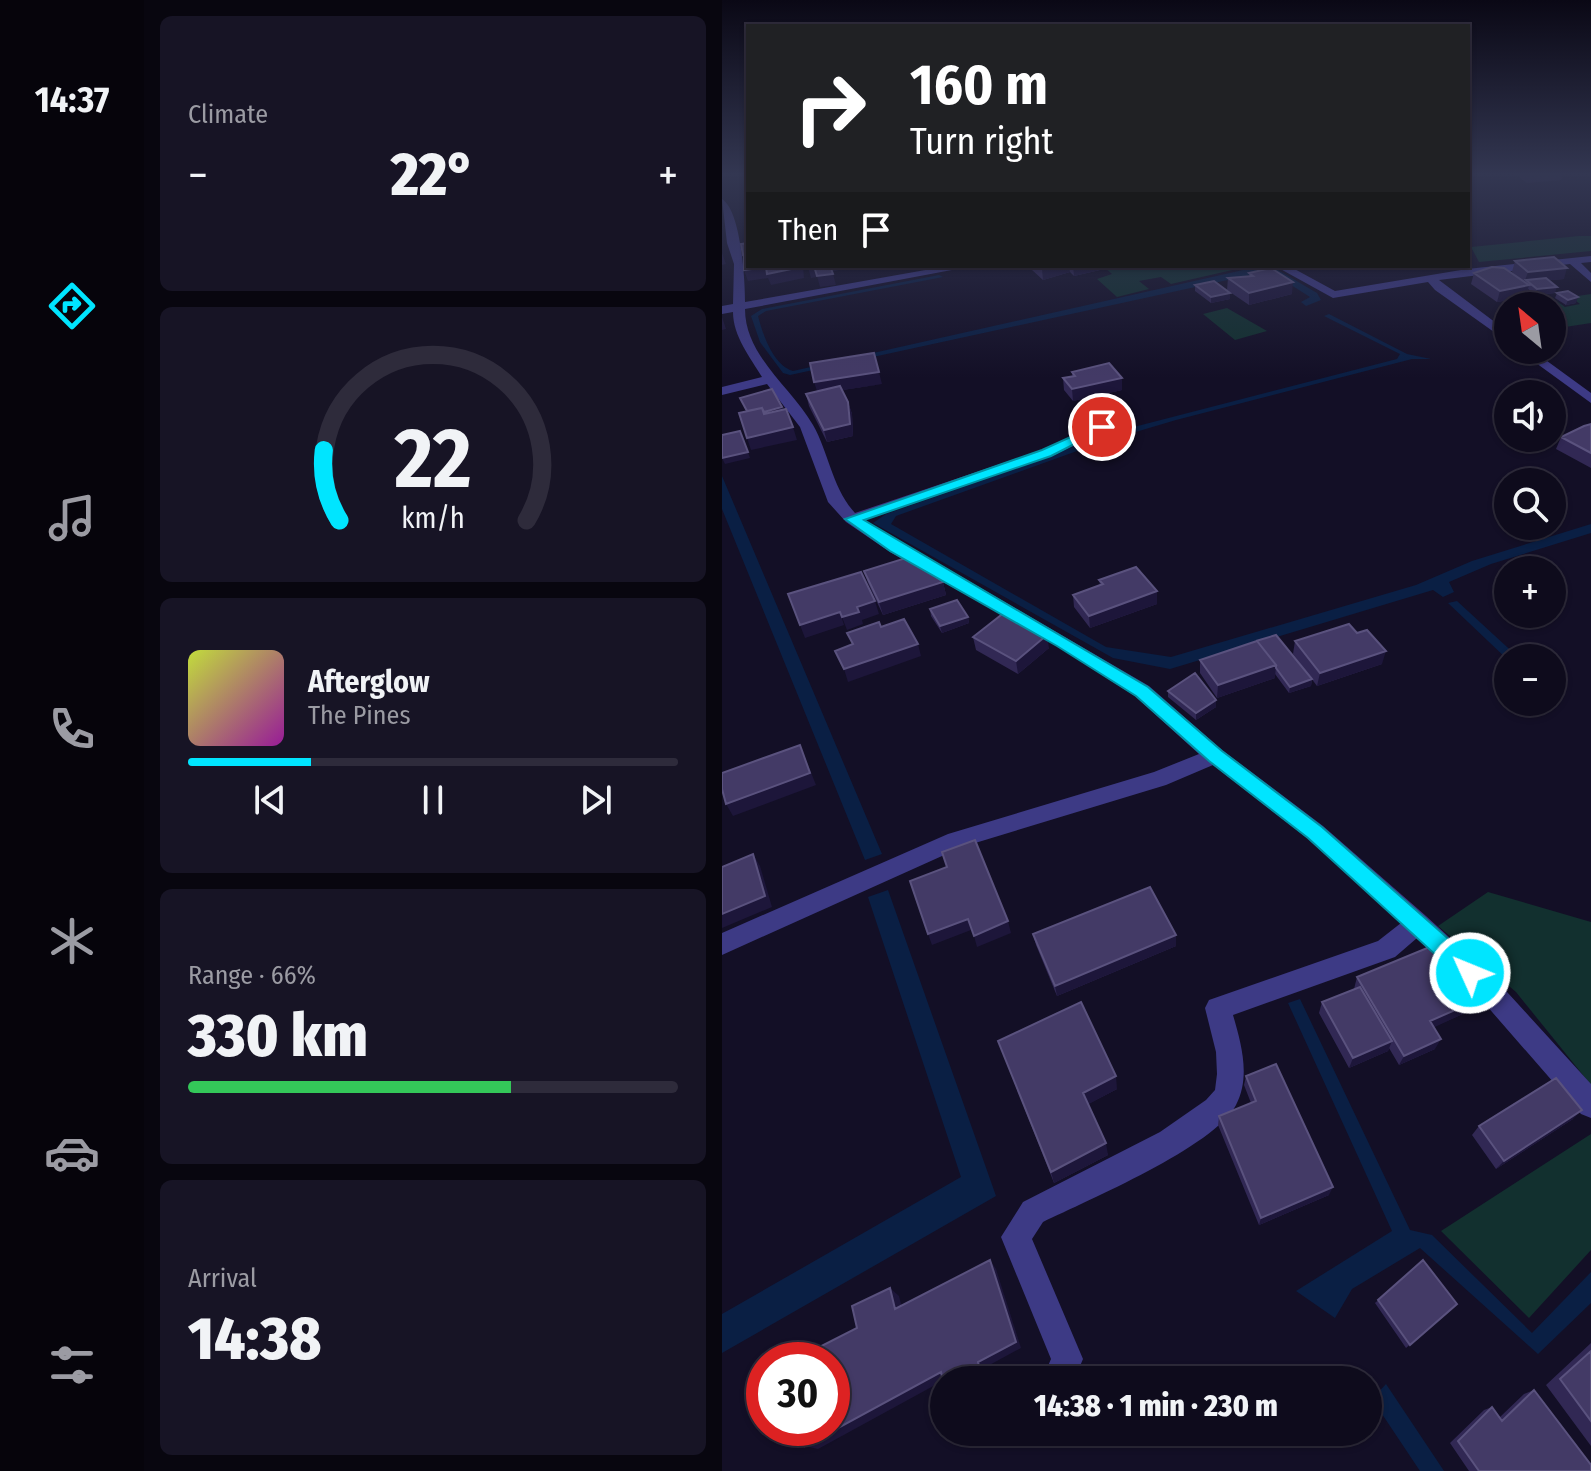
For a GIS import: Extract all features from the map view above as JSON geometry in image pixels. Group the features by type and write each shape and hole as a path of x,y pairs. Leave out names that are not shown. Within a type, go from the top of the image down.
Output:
{"street":[{"path":"732,241 739,264 739,321 749,346 807,427 836,502 852,519 896,548 1063,642 1142,691 1215,756 1315,832 1418,923 1488,989 1591,1104"},
{"path":"1285,268 1333,295 1431,278 1591,259"},
{"path":"1573,261 1591,279"},
{"path":"722,310 956,268"},
{"path":"1431,278 1439,268"},
{"path":"1431,278 1439,288 1494,328"},
{"path":"1325,306 1333,295"},
{"path":"1543,364 1591,399"},
{"path":"722,391 770,379"},
{"path":"852,519 1047,453 1102,427"},
{"path":"722,944 956,840 1159,779 1215,756"},
{"path":"1064,1366 1067,1359 1016,1237 1033,1212 1200,1125 1225,1100 1233,1063 1218,1008 1386,949 1418,923"}],"green space":[{"path":"1533,241 1591,241 1591,251 1479,262 1471,247"},
{"path":"1105,268 1241,268 1171,284 1161,277 1139,281 1149,289 1117,297 1097,279 1112,274"},
{"path":"1591,294 1591,323 1566,327 1566,307 1580,304 1571,297"},
{"path":"1227,308 1267,331 1235,340 1203,314"},
{"path":"1488,892 1591,922 1591,1085 1516,992 1438,926"},
{"path":"1591,1134 1591,1250 1529,1318 1441,1231"}],"water":[{"path":"1252,268 1274,268 1317,293 1321,300 1306,306 1301,302 1310,297 1269,271 790,375 783,373 760,342 751,316 762,309 939,275 943,277 766,311 758,316 774,356 793,371"},
{"path":"1329,314 1407,354 1431,359 1412,359 1102,442 896,516 891,524 1106,647 1171,657 1416,585 1472,561 1540,540 1566,540 1566,532 1591,524 1591,533 1517,556 1494,556 1494,563 1449,582 1454,592 1443,597 1433,590 1170,669 1113,658 873,523 886,514 1044,459 1095,437 1397,359 1400,354 1324,316"},
{"path":"722,476 882,854 865,860 722,509"},
{"path":"1457,601 1504,644 1494,644 1494,647 1448,603"},
{"path":"888,890 996,1196 722,1353 722,1314 961,1177 868,897"},
{"path":"1300,999 1410,1230 1432,1235 1532,1333 1591,1272 1591,1303 1538,1354 1420,1248 1352,1289 1335,1318 1296,1291 1392,1231 1288,1003"},
{"path":"1386,1384 1444,1471 1420,1471 1382,1414 1382,1388"}],"building":[{"path":"746,243 746,254 743,255 741,244"},
{"path":"744,255 746,268 759,268 744,270"},
{"path":"1554,257 1567,268 1528,272 1515,261"},
{"path":"1492,267 1504,268 1529,285 1500,291 1474,273"},
{"path":"766,268 796,268 767,274"},
{"path":"815,268 831,268 833,274 817,276"},
{"path":"1271,268 1293,282 1249,293 1228,278 1253,276 1249,273"},
{"path":"1546,278 1557,287 1537,289 1526,280"},
{"path":"1214,281 1230,293 1211,297 1195,285"},
{"path":"1568,291 1578,297 1568,300 1566,292 1562,292"},
{"path":"874,353 879,372 814,382 810,363"},
{"path":"1109,363 1122,378 1072,389 1063,378 1075,376 1072,372"},
{"path":"840,386 848,402 850,424 824,430 806,394"},
{"path":"772,389 782,407 764,412 762,408 747,411 740,398"},
{"path":"762,408 764,414 786,409 793,427 747,438 739,413"},
{"path":"1591,424 1591,453 1566,440 1566,435"},
{"path":"740,431 748,452 722,458 722,435"},
{"path":"909,557 943,582 879,602 864,571"},
{"path":"1136,567 1157,591 1089,616 1073,595 1103,584 1099,580"},
{"path":"861,572 875,601 857,607 859,612 842,617 840,612 800,625 788,594"},
{"path":"957,600 968,617 940,626 930,609"},
{"path":"1005,612 1047,635 1016,661 973,637"},
{"path":"904,619 918,644 844,669 835,651 853,644 847,633 879,622 881,627"},
{"path":"1349,624 1357,633 1367,630 1386,651 1320,673 1295,641"},
{"path":"1276,635 1312,679 1290,687 1256,641"},
{"path":"1257,641 1276,665 1218,685 1200,660"},
{"path":"1195,673 1216,700 1196,713 1168,691"},
{"path":"800,745 810,773 726,804 722,773"},
{"path":"975,840 1008,921 974,936 968,919 928,934 910,881 947,867 942,852"},
{"path":"753,854 765,896 722,914 722,867"},
{"path":"1150,887 1176,935 1055,986 1033,934"},
{"path":"1432,946 1471,1003 1430,1021 1441,1039 1404,1056 1357,977"},
{"path":"1360,987 1392,1041 1353,1058 1322,1002"},
{"path":"1081,1002 1116,1076 1083,1093 1106,1143 1051,1172 998,1041"},
{"path":"1276,1064 1333,1187 1261,1218 1219,1116 1256,1101 1246,1076"},
{"path":"1556,1078 1582,1110 1504,1161 1479,1126"},
{"path":"990,1260 1016,1342 978,1362 979,1366 930,1366 930,1378 850,1422 850,1342 829,1342 857,1328 852,1306 890,1288 895,1309"},
{"path":"1423,1260 1457,1304 1410,1345 1378,1300"},
{"path":"1591,1351 1591,1421 1560,1379"},
{"path":"1534,1390 1591,1465 1591,1471 1479,1471 1458,1441 1492,1407 1502,1421"}],"route":[{"path":"1102,427 1047,453 852,519 896,548 1063,642 1142,691 1215,756 1315,832 1470,973"}]}
